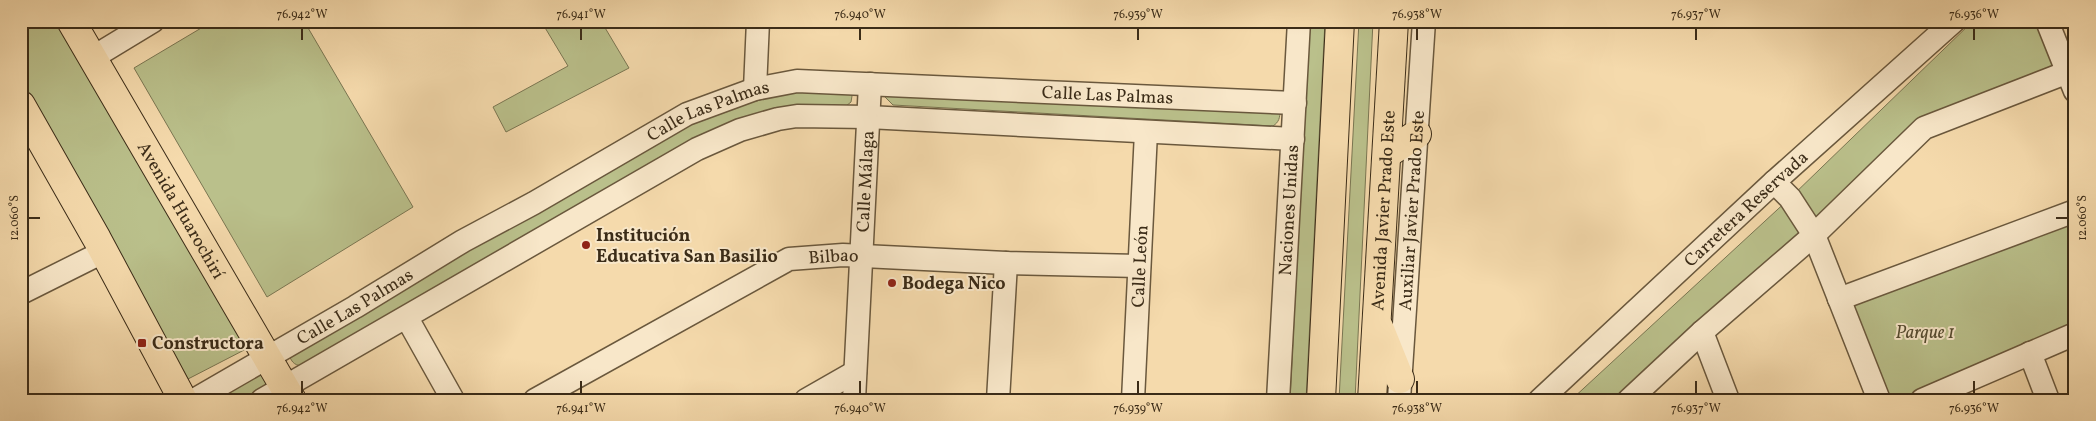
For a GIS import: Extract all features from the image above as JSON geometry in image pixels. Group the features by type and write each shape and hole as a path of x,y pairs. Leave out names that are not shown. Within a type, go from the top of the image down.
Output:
{"main road":[{"name":"Avenida Huarochirí","path":"71,21 267,358 280,396"},
{"path":"1321,400 1340,21"},
{"name":"Avenida Javier Prado Este","path":"1372,400 1394,21"},
{"path":"21,105 183,400"},
{"path":"1386,154 1418,134"},
{"path":"1377,322 1400,389"}],"street":[{"path":"92,58 153,21"},
{"path":"755,88 758,21"},
{"name":"Naciones Unidas","path":"1278,400 1299,21"},
{"name":"Auxiliar Javier Prado Este","path":"1400,389 1424,21"},
{"name":"Carretera Reservada","path":"1540,400 1774,182 1954,21"},
{"path":"1636,394 1702,332 1814,235 1924,128 2071,82 2047,21"},
{"name":"Calle Las Palmas","path":"194,400 462,241 534,203 687,114 755,88 797,81 1295,103"},
{"name":"Calle Málaga","path":"854,400 870,84"},
{"name":"Calle Las Palmas","path":"280,396 407,318 718,139 759,124 797,116 868,117 1293,139"},
{"name":"Calle León","path":"1133,400 1146,132"},
{"path":"1774,182 1790,198 1814,235 1879,400"},
{"path":"1839,299 2075,211"},
{"path":"21,293 103,252"},
{"name":"Bilbao","path":"535,400 789,259 818,256 861,256 1006,263 1139,266"},
{"path":"998,400 1006,263"},
{"path":"407,318 454,400"},
{"path":"1702,332 1728,400"},
{"path":"1922,400 2075,334"},
{"path":"2030,353 2048,400"},
{"path":"806,400 855,372"}],"green space":[{"path":"21,21 62,21 250,347 188,379 21,89"},
{"path":"213,21 304,21 413,207 267,297 134,68"},
{"path":"541,21 601,21 629,68 506,132 493,107 568,66"},
{"path":"1309,21 1325,21 1306,400 1290,400"},
{"path":"1359,21 1373,21 1355,400 1339,400"},
{"path":"1973,21 2047,21 2067,72 1924,128 1630,400 1571,400 1790,198"},
{"path":"850,90 851,102 846,106 795,111 302,366 294,364 290,358 288,352 650,144 733,103 780,92"},
{"path":"884,93 1280,110 1280,113 1278,121 1273,126 893,105 885,97"},
{"name":"Parque 1","path":"2075,211 2075,334 1922,400 1879,400 1839,299"},
{"path":"266,365 274,380 241,400 208,400"}],"place":[{"name":"Institución Educativa San Basilio","path":"586,245"},
{"name":"Bodega Nico","path":"892,283"},
{"name":"Constructora","path":"142,343"}]}
